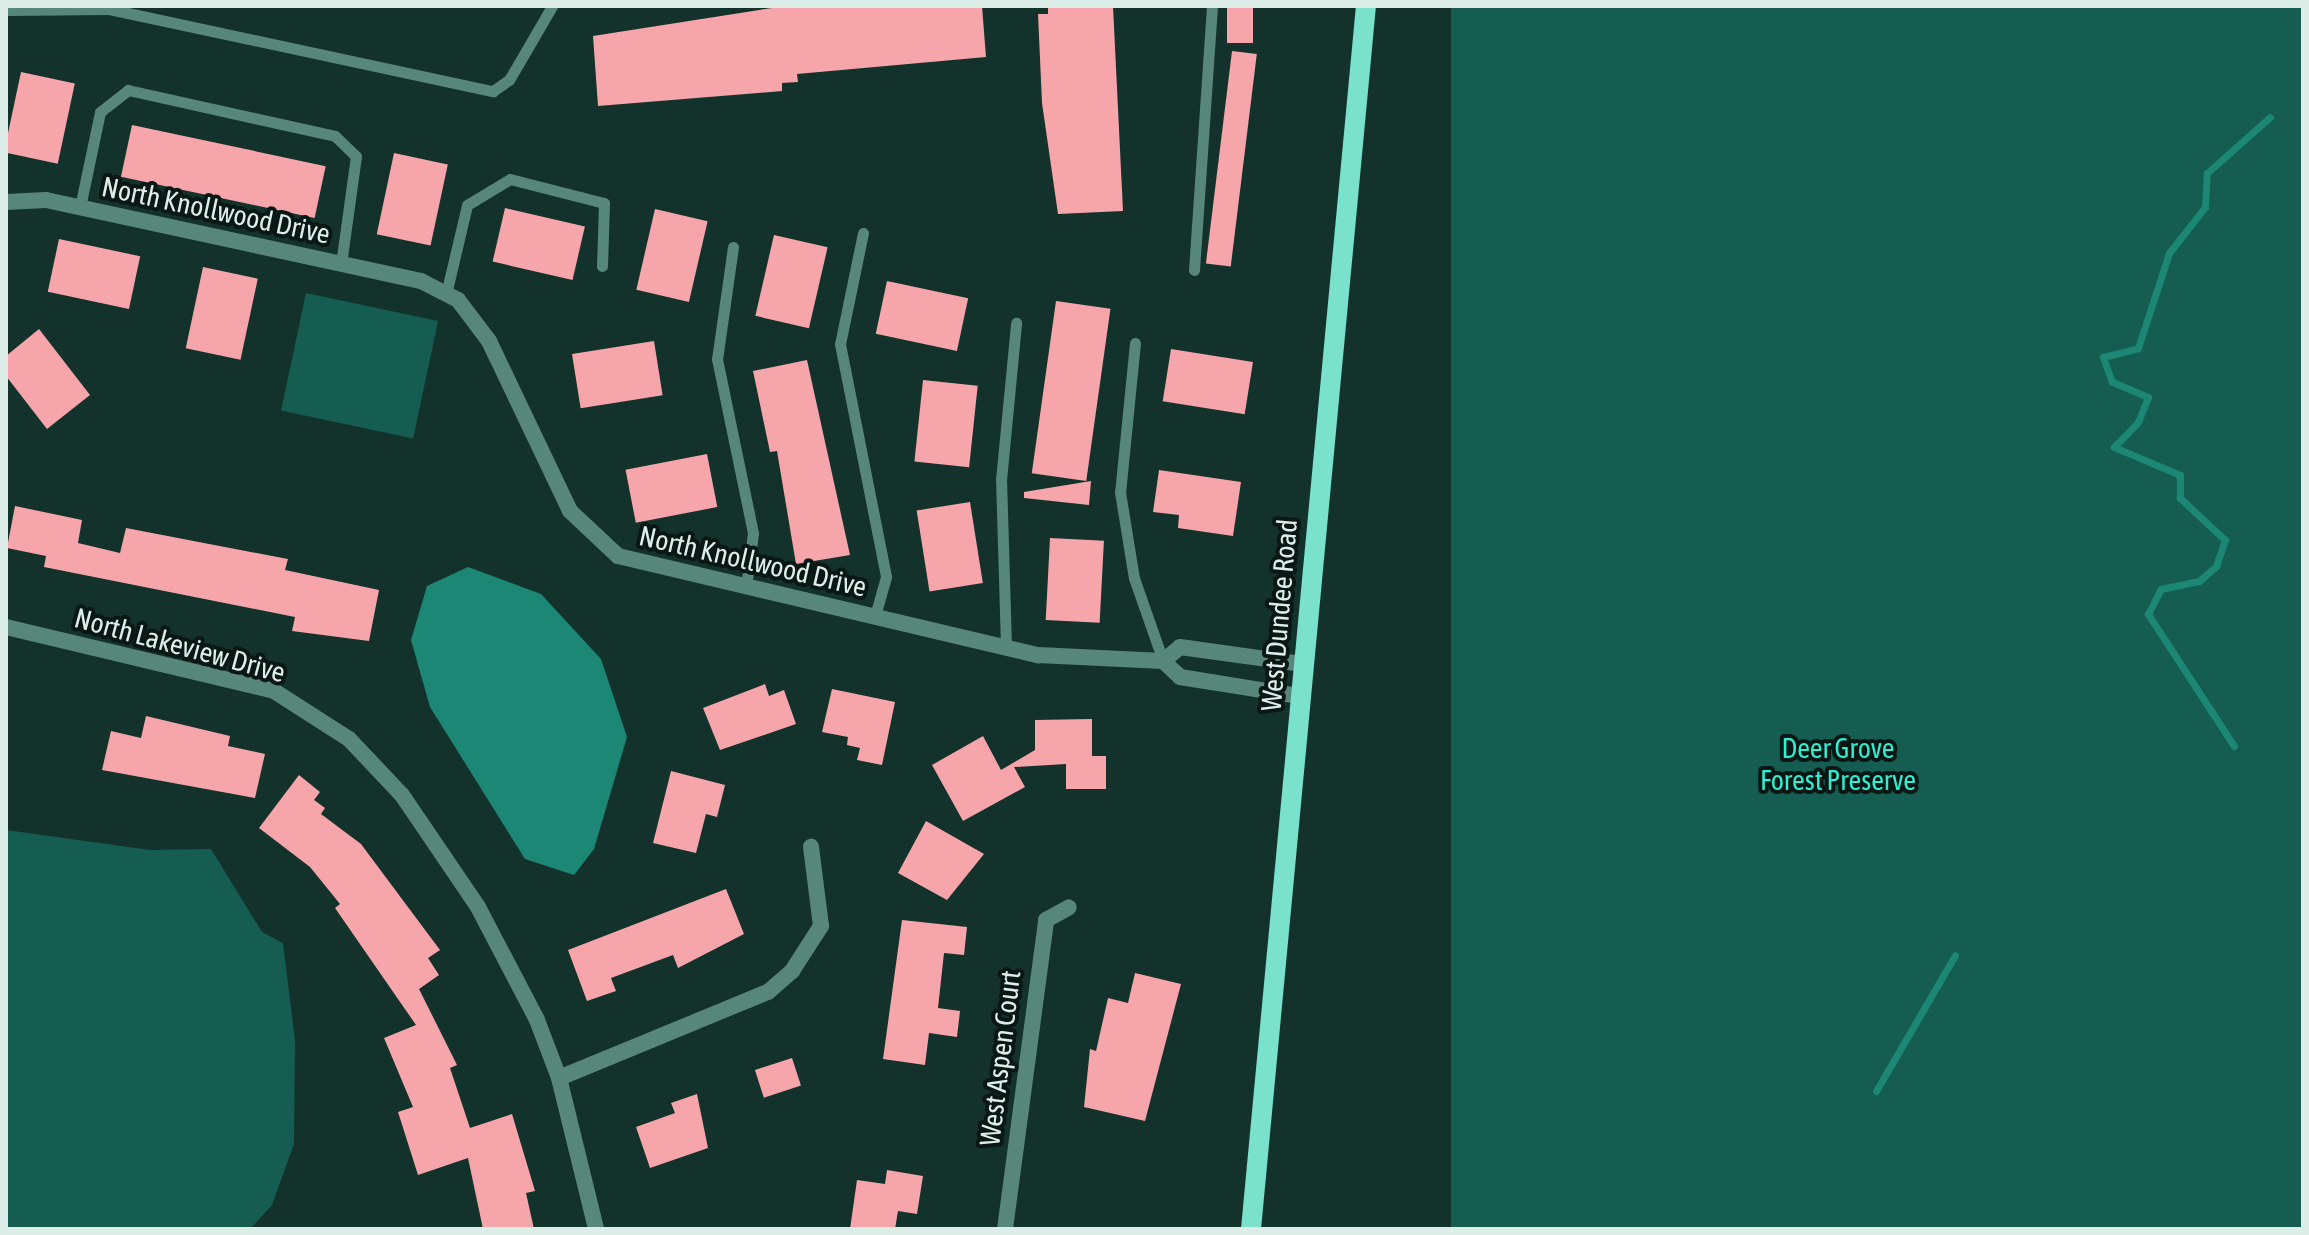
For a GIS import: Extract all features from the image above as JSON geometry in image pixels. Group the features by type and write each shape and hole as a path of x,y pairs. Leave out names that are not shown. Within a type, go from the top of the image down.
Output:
{"main road":[{"name":"West Dundee Road","path":"1251,1229 1366,6"}],"street":[{"name":"North Knollwood Drive","path":"6,202 80,207 341,264 446,294 489,341 570,511 618,556 1006,646 1163,661 1180,677 1299,696"},
{"name":"North Lakeview Drive","path":"6,627 274,691 349,739 402,795 478,907 559,1078 596,1229"},
{"name":"North Knollwood Drive","path":"1163,661 1180,647 1302,664"},
{"path":"559,1078 768,992 792,971 821,926 811,847"},
{"name":"West Aspen Court","path":"1005,1229 1046,920 1069,907"}],"lane":[{"path":"6,10 109,9 493,91 509,80 552,6"},
{"path":"1194,270 1212,6"},
{"path":"80,207 100,112 128,90 335,136 356,156 341,264"},
{"path":"446,294 467,205 510,179 604,203 602,266"},
{"path":"863,233 840,344 886,577 875,616"},
{"path":"733,247 717,359 753,533 746,587"},
{"path":"1006,646 1001,480 1016,323"},
{"path":"1135,343 1120,492 1134,578 1163,661"}],"green space":[{"name":"Deer Grove Forest Preserve","path":"1451,6 2303,6 2303,1229 1451,1229"},
{"path":"306,293 438,321 413,438 281,410"},
{"path":"6,830 150,850 211,849 262,932 283,943 295,1041 294,1144 272,1205 250,1229 6,1229"}],"shaded area":[{"path":"468,567 541,594 601,659 627,737 594,849 574,875 525,859 430,707 411,640 427,586"}],"building":[{"path":"785,6 982,6 986,57 797,74 798,82 782,83 782,91 598,106 593,36"},
{"path":"1048,6 1113,6 1123,211 1058,214 1042,103 1038,14 1048,14"},
{"path":"1227,6 1253,6 1253,43 1227,43"},
{"path":"1232,51 1257,54 1231,266 1206,263"},
{"path":"21,72 75,83 58,164 6,153"},
{"path":"132,125 326,166 315,218 121,177"},
{"path":"394,153 448,164 431,246 377,234"},
{"path":"505,208 585,226 573,280 493,262"},
{"path":"655,209 708,221 689,302 636,290"},
{"path":"774,235 828,247 809,328 755,316"},
{"path":"59,239 140,256 129,309 48,292"},
{"path":"203,267 258,279 241,360 186,348"},
{"path":"887,281 968,298 957,351 876,334"},
{"path":"1056,301 1110,309 1086,481 1032,473"},
{"path":"39,329 90,395 47,429 6,376 6,356"},
{"path":"654,341 663,395 581,408 572,354"},
{"path":"1171,349 1253,362 1245,414 1163,401"},
{"path":"807,360 850,555 796,564 777,451 770,452 753,371"},
{"path":"923,380 978,386 969,467 914,462"},
{"path":"707,454 717,507 636,523 626,470"},
{"path":"1159,470 1241,482 1233,536 1178,528 1179,515 1153,512"},
{"path":"1091,481 1089,505 1024,498 1024,492"},
{"path":"970,502 983,583 929,591 917,510"},
{"path":"15,506 82,520 78,543 120,553 126,528 288,559 285,570 379,590 369,641 292,631 295,617 44,567 46,556 7,548"},
{"path":"1050,538 1104,541 1100,623 1046,620"},
{"path":"765,684 769,696 784,690 796,724 720,750 703,708"},
{"path":"832,689 895,702 882,765 857,760 860,748 847,745 848,737 822,732"},
{"path":"146,716 230,736 228,746 265,754 255,798 102,770 111,731 141,738"},
{"path":"1092,719 1092,756 1106,756 1106,789 1066,789 1066,764 1014,767 1025,787 963,821 932,765 983,736 1001,770 1035,750 1035,720"},
{"path":"671,771 725,785 717,817 706,814 696,853 653,843"},
{"path":"299,775 320,792 314,800 325,808 321,814 361,844 440,950 428,958 439,975 419,989 457,1065 450,1068 470,1128 512,1114 535,1191 526,1193 534,1229 483,1229 468,1158 418,1175 398,1112 413,1107 384,1038 416,1025 335,908 340,904 310,867 259,828"},
{"path":"926,821 984,854 947,900 898,873"},
{"path":"726,889 744,934 678,968 673,955 611,978 616,991 587,1001 568,950"},
{"path":"902,920 967,927 964,955 944,953 938,1008 960,1011 957,1037 929,1033 925,1065 883,1059"},
{"path":"1135,973 1181,984 1145,1121 1084,1107 1090,1049 1096,1051 1108,998 1128,1003"},
{"path":"792,1058 801,1086 764,1098 755,1070"},
{"path":"697,1094 708,1148 650,1168 636,1127 675,1113 671,1103"},
{"path":"887,1170 923,1176 917,1214 898,1211 895,1229 850,1229 857,1180 885,1184"}],"waterway":[{"path":"2234,746 2148,614 2161,589 2199,581 2216,566 2225,540 2180,498 2180,475 2114,447 2138,422 2148,397 2112,382 2103,357 2138,348 2169,253 2205,207 2207,173 2270,117"},
{"path":"1876,1091 1955,955"}]}
